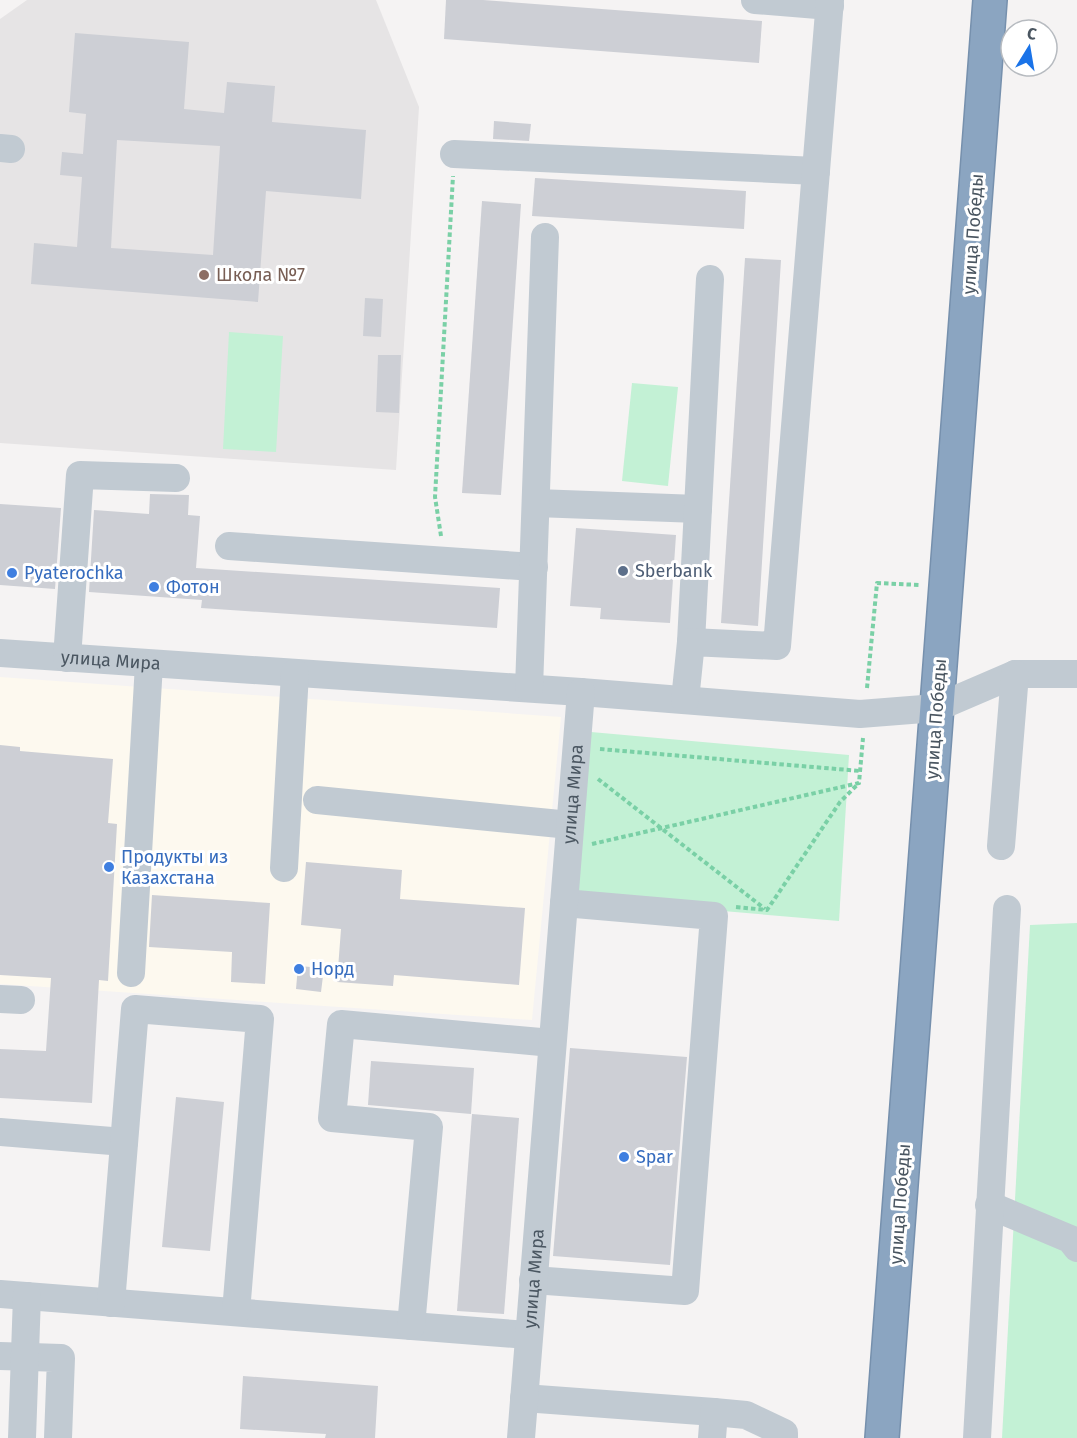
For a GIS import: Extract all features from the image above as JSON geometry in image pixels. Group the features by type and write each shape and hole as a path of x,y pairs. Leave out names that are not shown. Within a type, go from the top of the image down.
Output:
{"highway":[{"name":"улица Победы","path":"882,1438 990,0"}],"street":[{"path":"691,642 777,646 830,3 755,0"},
{"path":"454,154 816,171"},
{"path":"529,688 545,237"},
{"path":"685,700 691,642 710,279"},
{"path":"67,658 80,475 176,478"},
{"path":"536,503 698,509"},
{"path":"229,546 534,567"},
{"name":"улица Мира","path":"0,653 529,688 860,714 936,708 1015,674"},
{"path":"131,973 149,664"},
{"path":"284,868 295,673"},
{"path":"1001,846 1015,674 1077,674"},
{"name":"улица Мира","path":"13,1295 528,1335 581,692"},
{"path":"317,800 570,825"},
{"path":"533,1280 685,1291 714,916 564,903"},
{"path":"977,1438 1007,909"},
{"path":"111,1302 135,1009 260,1019 236,1312"},
{"path":"411,1326 429,1127 332,1118 341,1024 552,1044"},
{"path":"0,1132 124,1142"},
{"path":"989,1205 1070,1239 1077,1248"},
{"path":"13,1295 12,1356 22,1438"},
{"path":"521,1438 528,1335"},
{"path":"12,1356 61,1358 58,1438"},
{"path":"524,1398 713,1425 746,1426 784,1433 784,1438"}],"path":[{"path":"445,561 435,498 454,154"},
{"path":"590,748 860,771"},
{"path":"598,778 767,910"},
{"path":"767,910 840,802 859,783"},
{"path":"733,907 767,910"}],"shaded area":[{"name":"Школа №7","path":"27,0 376,0 419,107 396,470 0,443 0,19"},
{"path":"0,677 561,717 532,1020 0,984"}],"green space":[{"path":"229,332 283,336 276,452 223,449"},
{"path":"632,383 678,387 668,486 622,481"},
{"path":"591,732 849,755 839,921 571,898"},
{"path":"1077,923 1077,1438 1002,1438 1030,925"}],"building":[{"path":"446,0 483,0 762,21 759,63 444,39"},
{"path":"75,33 189,42 184,109 224,113 227,82 275,86 272,122 366,130 361,199 266,191 258,302 31,284 34,243 77,247 82,177 60,175 62,152 83,154 86,114 69,112","holes":["117,140 220,146 213,255 111,248"]},
{"path":"494,121 531,124 529,141 493,139"},
{"path":"535,178 746,191 744,229 532,216"},
{"path":"482,201 521,204 501,495 462,493"},
{"path":"745,258 781,260 758,626 721,623"},
{"path":"365,298 383,299 381,337 363,336"},
{"path":"378,355 401,355 399,413 376,412"},
{"path":"150,494 189,495 188,515 200,516 196,568 500,588 497,628 201,608 202,600 89,592 94,510 149,514"},
{"path":"0,504 61,508 55,589 0,585"},
{"name":"Sberbank","path":"576,528 676,535 670,623 600,619 601,608 570,606"},
{"path":"0,745 20,747 20,751 113,759 108,823 117,824 108,981 99,980 92,1103 0,1098 0,1049 46,1051 51,978 0,975"},
{"path":"306,862 402,870 400,899 525,908 519,985 394,975 393,986 337,982 341,929 301,925"},
{"path":"152,895 270,903 265,984 231,982 232,952 149,947"},
{"path":"298,966 324,968 321,992 296,989"},
{"name":"Spar","path":"570,1048 687,1057 670,1265 553,1256"},
{"path":"371,1061 474,1068 471,1114 368,1105"},
{"path":"176,1097 224,1102 210,1251 162,1247"},
{"path":"472,1114 519,1118 504,1314 457,1311"},
{"path":"243,1376 378,1386 375,1438 325,1438 326,1434 240,1429"}],"place":[{"name":"Школа №7","path":"204,275"},
{"name":"Sberbank","path":"623,571"},
{"name":"Pyaterochka","path":"12,573"},
{"name":"Фотон","path":"154,587"},
{"name":"Продукты из Казахстана","path":"109,867"},
{"name":"Норд","path":"299,969"},
{"name":"Spar","path":"624,1157"}]}
